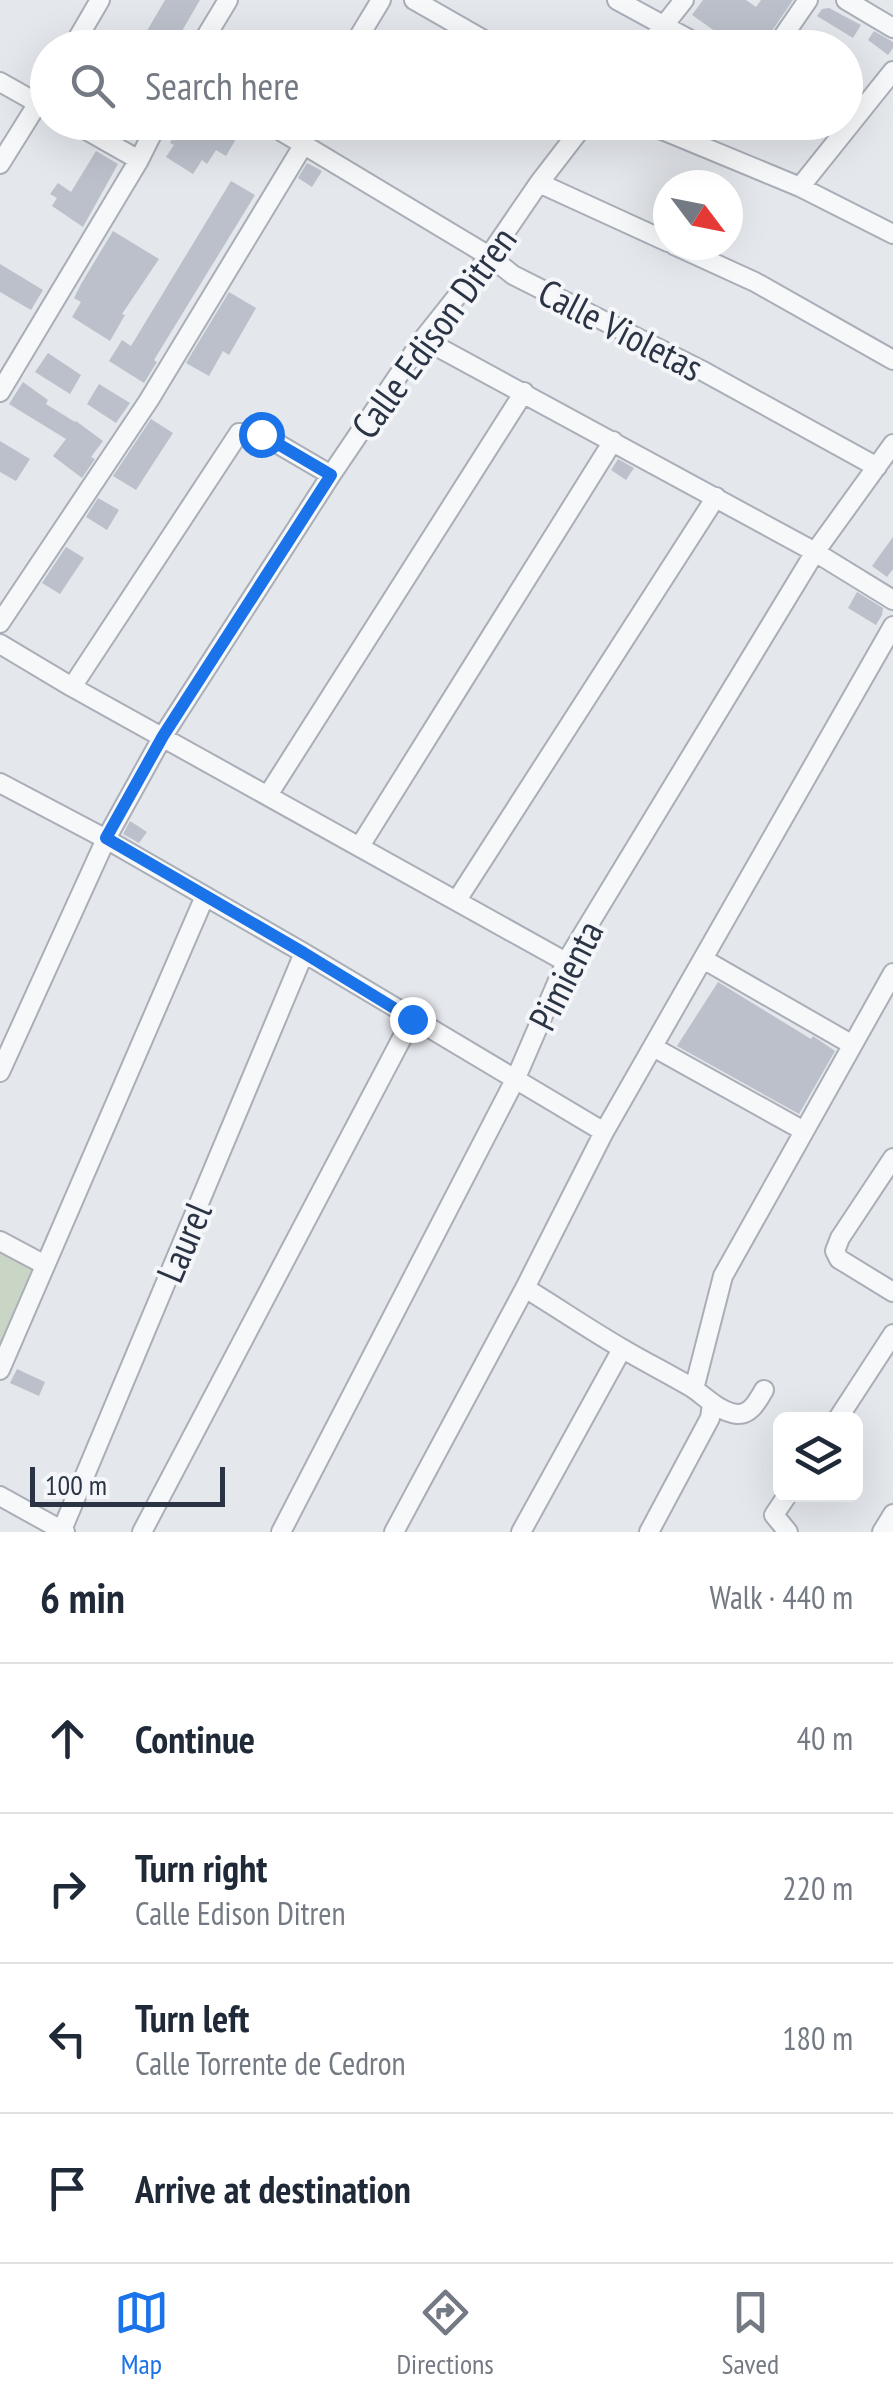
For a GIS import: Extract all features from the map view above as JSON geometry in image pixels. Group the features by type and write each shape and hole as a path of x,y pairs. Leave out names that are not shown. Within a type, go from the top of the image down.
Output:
{"street":[{"path":"78,0 97,5 82,30"},
{"path":"210,30 228,0"},
{"path":"363,30 381,0"},
{"path":"414,0 466,30"},
{"path":"616,0 673,30"},
{"path":"660,30 684,0"},
{"path":"788,30 808,0"},
{"path":"846,0 893,28"},
{"path":"863,108 893,71"},
{"path":"0,82 30,94"},
{"path":"0,164 30,120"},
{"path":"104,140 139,160"},
{"path":"0,392 149,140"},
{"name":"Calle Violetas","path":"297,140 514,275 701,370 877,467"},
{"name":"Calle Edison Ditren","path":"0,1072 106,838 163,736 423,339 489,256 572,140"},
{"path":"686,140 800,187 893,234"},
{"path":"800,187 838,140"},
{"path":"0,623 149,400 304,144"},
{"path":"539,183 653,236"},
{"path":"706,260 754,282 893,360"},
{"path":"423,339 891,594"},
{"path":"268,795 524,392"},
{"path":"72,686 239,433 261,434 331,475"},
{"path":"360,846 613,441"},
{"name":"Pimienta","path":"281,1532 516,1078 566,962 815,552 893,444"},
{"path":"456,900 716,498"},
{"path":"394,1532 604,1132 893,626"},
{"path":"0,644 566,962"},
{"path":"2,789 106,838 604,1132"},
{"path":"0,1370 205,896"},
{"name":"Laurel","path":"63,1531 304,953"},
{"path":"703,959 852,1044"},
{"path":"694,1389 723,1276 893,973"},
{"path":"142,1532 412,1019"},
{"path":"653,1047 804,1131"},
{"path":"893,1158 835,1251 838,1259 893,1292"},
{"path":"0,1241 45,1265"},
{"path":"525,1288 694,1389 712,1404 746,1413 764,1390"},
{"path":"843,1412 887,1358 893,1334"},
{"path":"520,1532 622,1348"},
{"path":"648,1532 710,1418 712,1404"},
{"path":"0,1496 63,1531"},
{"path":"783,1502 774,1516 788,1532"},
{"path":"882,1532 893,1514"}],"green space":[{"path":"0,1246 33,1266 0,1344"}],"building":[{"path":"165,0 200,0 182,30 147,30"},
{"path":"703,0 746,0 756,7 761,0 793,0 773,30 713,30 692,15"},
{"path":"829,8 861,25 858,30 840,30 817,16 822,9"},
{"path":"874,31 893,42 888,55 868,40"},
{"path":"235,140 226,156 216,150 207,164 202,160 193,174 166,157 174,145 170,143"},
{"path":"96,151 118,164 83,227 52,206 57,198 50,194 58,183 71,192"},
{"path":"307,163 322,171 312,187 298,178"},
{"path":"231,181 255,195 154,360 157,362 144,383 109,361 122,340 131,346"},
{"path":"113,231 159,259 122,314 125,315 110,341 72,317 81,302 74,298"},
{"path":"0,264 43,290 31,310 0,292"},
{"path":"229,292 256,308 229,355 223,351 209,376 186,363"},
{"path":"48,353 81,375 70,394 35,372"},
{"path":"23,382 48,400 46,404 103,441 82,478 53,456 66,439 9,404"},
{"path":"99,384 130,403 116,423 87,404"},
{"path":"151,419 173,433 136,490 113,476"},
{"path":"0,441 30,459 16,481 0,472"},
{"path":"618,459 634,468 626,480 611,470"},
{"path":"98,498 119,510 107,530 86,517"},
{"path":"893,537 893,569 887,577 872,566"},
{"path":"66,547 84,558 60,594 42,583"},
{"path":"857,592 883,608 876,625 848,608"},
{"path":"130,821 147,832 139,843 123,834"},
{"path":"718,982 835,1051 799,1114 677,1046"},
{"path":"17,1369 45,1382 39,1396 10,1383"}],"route":[{"path":"261,434 331,475 163,736 106,838 412,1019"}]}
